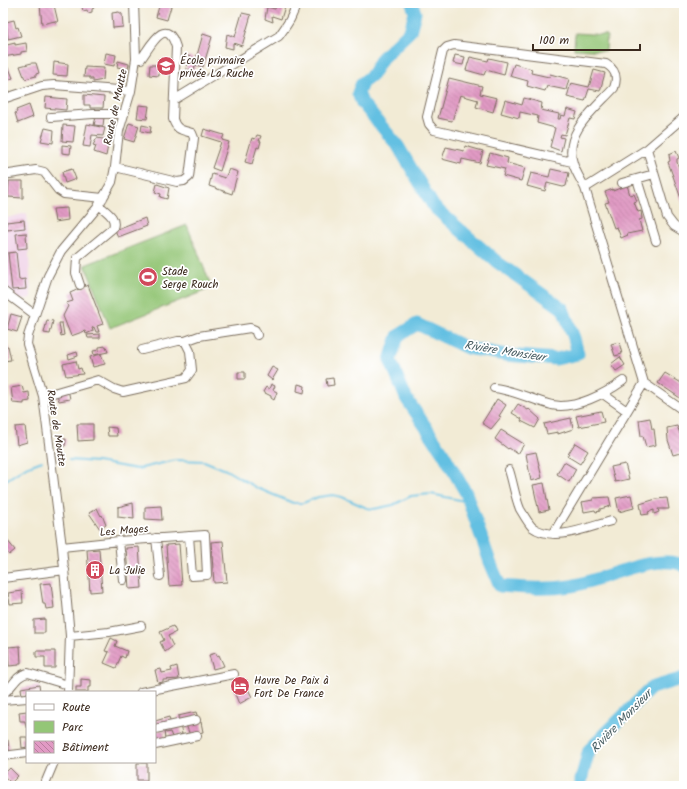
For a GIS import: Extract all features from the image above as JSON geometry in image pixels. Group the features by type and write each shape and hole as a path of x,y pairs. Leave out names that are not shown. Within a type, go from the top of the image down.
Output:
{"street":[{"name":"Route de Moutte","path":"68,689 70,636 65,570 42,396 27,340 34,314 48,276 61,251 99,206 112,182 115,167 116,143 131,91 136,59 134,3"},
{"path":"174,100 279,36 295,10 296,3"},
{"path":"115,167 177,182 184,181 189,177 194,138 192,133 178,129 174,126 176,47 173,38 169,34 164,34 157,37 150,43 142,59 136,59"},
{"path":"572,162 434,130 429,124 427,117 443,51 447,47 454,45 606,64 612,67 616,73 617,80 614,88 575,131 570,146 572,162 585,188 644,383 684,411"},
{"path":"3,99 42,86 54,85 131,91"},
{"path":"51,118 93,114 124,114"},
{"path":"585,188 647,149 684,117"},
{"path":"647,149 667,217 674,226 684,232"},
{"path":"3,175 36,170 44,172 58,190 64,194 103,198"},
{"path":"622,183 654,174"},
{"path":"637,179 656,241"},
{"path":"80,285 76,273 77,258 113,228 115,223 114,218 99,206"},
{"path":"3,291 34,314"},
{"path":"142,350 178,341 185,341 199,336 250,328 255,330 257,335"},
{"path":"42,396 98,380 123,392 186,378 192,370 192,361 185,341"},
{"path":"494,388 505,389 554,406 567,405 603,394 623,381"},
{"path":"553,534 644,383"},
{"path":"603,394 627,412"},
{"path":"509,470 520,508 531,526 541,532 553,534 566,532 611,521"},
{"name":"Les Mages","path":"62,548 119,541 156,538 205,535 206,575 192,576 189,536"},
{"path":"156,538 160,576"},
{"path":"119,541 123,580"},
{"path":"3,578 65,570"},
{"path":"70,636 109,632 141,626"},
{"path":"3,694 10,688 18,676 28,673 68,689"},
{"path":"146,691 234,674"},
{"path":"3,700 26,698"},
{"path":"156,729 196,720"},
{"path":"156,745 196,736"},
{"path":"3,756 26,753"},
{"path":"44,786 54,763"}],"shaded area":[{"path":"27,213 31,298 18,300 3,288 3,219"}],"green space":[{"path":"575,33 607,35 606,51 574,49"},
{"name":"Stade Serge Rouch","path":"187,225 212,288 110,328 85,265"}],"building":[{"path":"56,3 54,5 58,22 55,21 42,24 40,5"},
{"path":"81,3 93,3 94,8 92,9 92,12 88,13 87,10 83,11"},
{"path":"160,3 172,3 167,20 156,17"},
{"path":"277,3 286,3 281,19 272,16 273,22 265,19 267,7 275,9"},
{"path":"119,12 122,14 123,27 113,28 112,13"},
{"path":"242,13 251,15 242,46 233,43 233,49 225,47 227,34 235,37"},
{"path":"14,20 16,28 18,27 21,36 8,39 6,22"},
{"path":"203,34 212,37 203,67 195,65 194,71 186,69 188,56 196,59"},
{"path":"15,43 15,45 26,43 27,51 21,52 21,54 3,57 3,46"},
{"path":"106,53 116,55 114,66 104,64"},
{"path":"455,55 465,57 463,65 453,63"},
{"path":"470,57 488,61 489,58 507,62 504,75 486,70 484,75 466,70"},
{"path":"118,61 129,64 128,69 117,67"},
{"path":"54,62 68,64 67,76 53,75"},
{"path":"36,63 39,73 36,74 36,76 25,79 20,66"},
{"path":"514,64 532,69 531,73 549,77 550,74 569,79 566,90 547,86 545,91 527,86 528,81 510,76"},
{"path":"150,65 159,65 159,76 149,75"},
{"path":"85,67 104,68 103,80 93,82 93,79 90,79 90,77 84,77"},
{"path":"9,68 13,78 5,81 7,85 3,87 3,70"},
{"path":"594,70 605,73 600,91 589,89 585,101 567,97 571,83 589,87"},
{"path":"449,78 482,86 480,94 497,98 493,112 476,107 478,100 460,95 452,121 438,118"},
{"path":"84,95 104,97 103,108 90,108 90,105 84,105"},
{"path":"46,97 67,99 66,110 45,108"},
{"path":"524,98 542,103 541,110 559,114 558,119 560,119 561,115 565,116 567,109 577,112 575,119 570,118 565,135 561,134 560,137 564,138 561,151 550,147 555,128 537,123 538,116 520,112 519,118 501,113 505,100 522,105"},
{"path":"29,105 33,117 18,123 15,113 17,112 16,110"},
{"path":"139,105 149,106 147,119 137,118"},
{"path":"96,117 104,117 103,126 94,125"},
{"path":"129,123 139,126 134,142 124,139"},
{"path":"87,124 105,128 103,136 92,135 90,147 83,146"},
{"path":"63,125 75,126 73,142 62,141"},
{"path":"142,125 151,127 150,133 141,131"},
{"path":"45,128 54,130 53,143 41,141"},
{"path":"204,129 224,135 222,140 229,142 220,171 212,168 221,142 202,136"},
{"path":"257,135 261,136 259,141 261,141 259,148 257,147 252,164 245,162 252,138 255,139"},
{"path":"97,138 109,140 106,156 94,152 96,146 93,145"},
{"path":"62,145 71,146 70,154 62,153"},
{"path":"465,146 483,151 480,163 462,159 461,164 442,159 446,147 464,151"},
{"path":"676,151 679,158 677,159 677,162 684,182 684,207 668,162 670,161 669,154"},
{"path":"490,153 508,158 507,163 525,168 521,181 503,176 505,169 486,165"},
{"path":"72,169 76,179 65,183 62,172"},
{"path":"229,169 238,172 232,194 209,186 212,174 225,178"},
{"path":"551,169 569,173 566,186 563,187 547,183 545,191 527,186 531,173 549,177"},
{"path":"9,181 23,181 23,198 8,197"},
{"path":"157,184 169,188 167,199 160,197 161,194 155,192"},
{"path":"627,185 630,195 634,194 637,201 634,202 638,212 641,211 642,219 639,220 642,231 627,234 628,235 621,238 617,227 614,228 605,203 609,202 605,192 613,189 613,191"},
{"path":"67,208 68,220 55,222 53,209"},
{"path":"145,218 147,226 118,237 115,230"},
{"path":"24,220 25,228 7,230 6,222"},
{"path":"26,233 27,248 18,249 16,234"},
{"path":"16,252 19,280 25,279 26,289 12,290 8,253"},
{"path":"88,285 103,324 97,326 99,332 96,332 94,327 92,328 93,331 86,334 85,331 71,336 63,316 68,306 66,303 73,301 70,293"},
{"path":"11,314 22,317 17,332 7,329"},
{"path":"47,320 53,321 50,334 44,333"},
{"path":"59,323 62,323 64,335 61,336"},
{"path":"100,334 100,338 88,338 87,335"},
{"path":"619,342 622,354 615,356 611,344"},
{"path":"8,346 11,360 3,361 3,347"},
{"path":"106,346 108,352 94,355 93,351 99,350 99,347"},
{"path":"77,352 78,356 69,359 68,355"},
{"path":"101,354 105,364 93,367 90,357"},
{"path":"620,357 625,365 616,371 611,364"},
{"path":"76,361 78,369 81,368 83,374 66,376 63,364"},
{"path":"272,367 278,370 272,380 267,376"},
{"path":"238,372 245,372 245,379 238,379"},
{"path":"665,373 683,384 683,400 658,383"},
{"path":"333,378 334,385 327,386 326,379"},
{"path":"271,384 275,386 273,390 277,392 274,400 271,396 263,392 266,387 269,389"},
{"path":"298,384 305,386 304,393 297,391"},
{"path":"22,386 24,393 29,392 30,401 24,402 24,404 13,403 11,388"},
{"path":"68,389 70,399 59,401 56,392"},
{"path":"497,399 506,405 499,416 501,417 491,429 482,423"},
{"path":"518,404 528,410 529,409 540,419 535,428 521,421 522,419 512,413"},
{"path":"601,411 604,422 579,427 576,416"},
{"path":"571,418 573,429 558,434 558,432 547,434 544,424"},
{"path":"650,418 652,429 654,429 656,445 646,447 643,436 641,436 639,420"},
{"path":"77,424 93,424 93,440 78,441"},
{"path":"25,426 27,442 17,445 15,427"},
{"path":"677,426 683,441 684,452 673,455 668,440 667,428"},
{"path":"107,427 116,428 117,436 108,436"},
{"path":"501,430 524,444 518,454 509,448 508,449 495,439"},
{"path":"59,439 66,439 65,446 59,446"},
{"path":"575,443 588,451 580,464 567,456"},
{"path":"536,452 542,478 531,481 526,454"},
{"path":"564,462 576,469 569,482 557,474"},
{"path":"625,464 629,479 615,482 611,467"},
{"path":"544,483 549,510 539,512 533,485"},
{"path":"631,495 634,508 619,512 616,498"},
{"path":"609,497 611,506 600,509 600,511 596,512 595,510 584,512 582,502 593,500 593,498"},
{"path":"667,498 669,509 658,509 659,512 654,514 654,510 648,512 649,514 642,515 640,504 656,499"},
{"path":"133,503 134,519 118,517 118,507"},
{"path":"161,506 162,520 145,519 145,507"},
{"path":"97,508 106,525 100,529 89,513"},
{"path":"3,535 15,550 9,555 3,547"},
{"path":"223,541 227,582 214,583 211,542"},
{"path":"179,544 182,585 169,586 166,545"},
{"path":"139,547 142,588 129,589 126,548"},
{"name":"La Julie","path":"99,549 102,591 90,592 87,550"},
{"path":"51,583 54,608 46,609 45,604 43,604 40,584"},
{"path":"22,591 23,603 10,604 8,593"},
{"path":"45,619 45,633 34,633 34,620"},
{"path":"173,626 176,632 168,636 173,646 165,652 160,642 164,640 160,632"},
{"path":"111,638 117,641 115,646 127,651 125,658 121,656 116,668 104,663 109,652 105,651"},
{"path":"20,646 21,663 19,663 19,665 9,666 8,647"},
{"path":"36,651 55,651 55,668 45,668 45,657 36,657"},
{"path":"216,653 217,656 219,655 224,666 213,669 209,655"},
{"path":"177,666 179,679 163,680 163,682 158,683 155,670 161,669 162,673 172,671 171,668"},
{"path":"81,679 91,680 91,687 88,687 88,691 76,691 76,687 81,687"},
{"path":"245,683 252,697 239,704 233,689"},
{"path":"39,685 40,691 26,691 26,695 22,695 21,688"},
{"path":"26,711 26,727 25,721 20,721 19,712"},
{"path":"196,712 198,718 193,717 179,723 178,716"},
{"path":"169,717 171,725 156,729 156,721"},
{"path":"201,722 203,732 190,735 186,725"},
{"path":"180,725 182,734 172,737 170,732 166,733 164,728"},
{"path":"164,730 165,740 156,741 156,731"},
{"path":"21,737 26,737 26,747 22,748"},
{"path":"3,740 8,740 9,750 3,753"},
{"path":"137,763 147,763 147,780 137,780"},
{"path":"10,768 18,776 11,783 3,775"}],"waterway":[{"name":"Rivière Monsieur","path":"412,3 415,13 410,31 382,58 372,75 362,83 358,93 362,103 398,146 434,207 497,262 563,309 574,338 578,354 556,359 506,355 467,348 417,324 398,336 390,360 406,398 442,451 466,493 500,586 553,588 583,583 645,564 673,562 684,566"},
{"path":"69,460 97,462 137,469 176,460 204,461 226,470 257,488 293,503 303,503 318,497 333,495 342,497 367,508 374,509 393,505 411,496 431,494 469,502"},
{"path":"3,482 26,467 42,461"},
{"name":"Rivière Monsieur","path":"581,786 581,780 589,750 651,688 684,678"}],"place":[{"name":"École primaire privée La Ruche","path":"166,66"},
{"name":"Stade Serge Rouch","path":"148,277"},
{"name":"La Julie","path":"95,570"},
{"name":"Havre De Paix à Fort De France","path":"240,686"}]}
